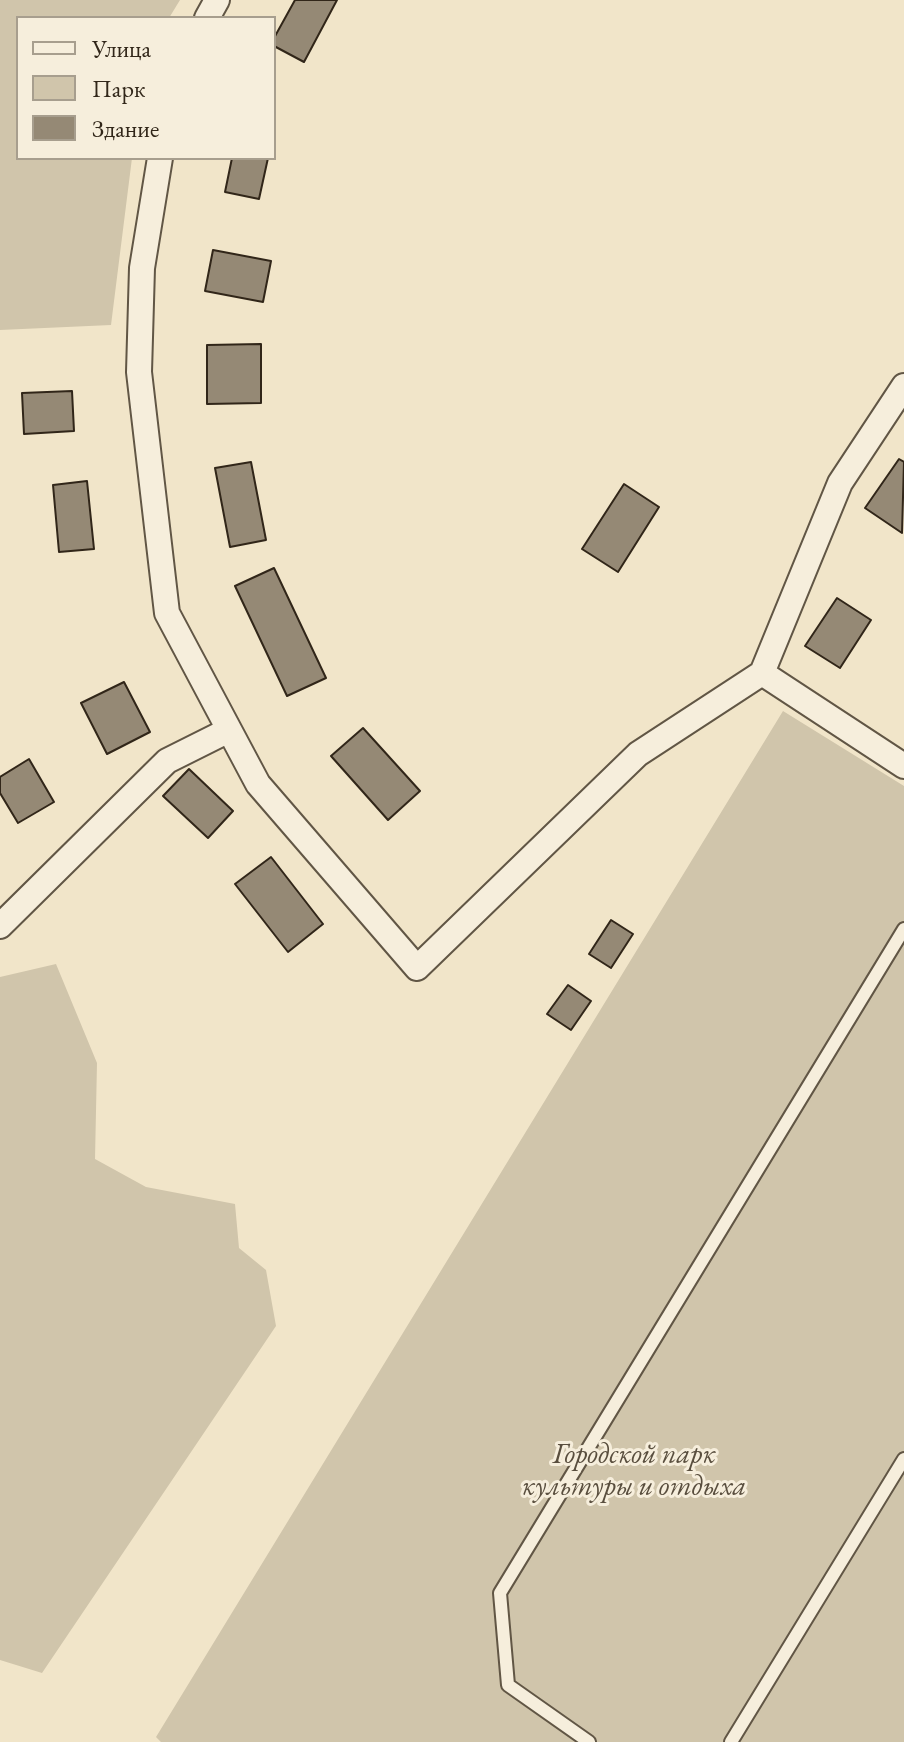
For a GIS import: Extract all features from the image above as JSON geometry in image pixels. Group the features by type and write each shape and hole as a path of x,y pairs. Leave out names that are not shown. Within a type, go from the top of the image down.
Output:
{"street":[{"path":"160,160 142,268 139,372 167,613 258,784 417,968 638,754 762,673 840,483 904,386"},
{"path":"762,673 904,766"},
{"path":"0,926 167,761 229,730"}],"lane":[{"path":"589,1742 508,1685 500,1593 904,929"},
{"path":"731,1742 904,1459"}],"green space":[{"path":"0,0 180,0 170,16 16,16 16,160 132,160 111,325 0,330"},
{"name":"Городской парк культуры и отдыха","path":"783,711 904,786 904,1742 161,1742 156,1737"},
{"path":"56,964 97,1063 95,1159 146,1187 235,1204 239,1248 266,1270 276,1326 42,1673 0,1660 0,977"}],"building":[{"path":"295,0 337,0 304,62 276,47 276,34"},
{"path":"232,160 268,160 259,199 225,192"},
{"path":"213,250 271,261 263,302 205,291"},
{"path":"261,344 261,403 207,404 207,345"},
{"path":"72,391 74,431 24,434 22,393"},
{"path":"899,459 904,462 902,533 865,508"},
{"path":"251,462 266,540 230,547 215,468"},
{"path":"87,481 94,549 59,552 53,485"},
{"path":"624,484 659,507 618,572 582,549"},
{"path":"274,568 326,678 287,696 235,586"},
{"path":"837,598 871,620 840,668 805,646"},
{"path":"124,682 150,732 107,754 81,703"},
{"path":"363,728 420,791 388,820 331,756"},
{"path":"29,759 54,802 18,823 0,793 0,777"},
{"path":"189,769 233,811 208,838 163,796"},
{"path":"271,857 323,924 288,952 235,884"},
{"path":"611,920 633,934 611,968 589,954"},
{"path":"568,985 591,1001 571,1030 547,1014"}]}
